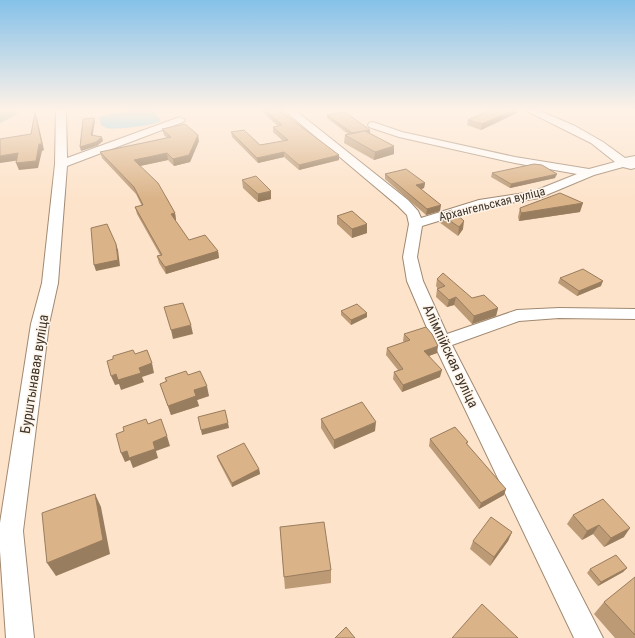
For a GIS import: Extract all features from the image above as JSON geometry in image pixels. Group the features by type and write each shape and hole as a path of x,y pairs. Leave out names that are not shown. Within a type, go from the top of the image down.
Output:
{"street":[{"name":"Бурштынавая вуліца","path":"20,638 11,531 40,324 50,283 61,164 61,140"},
{"path":"61,164 127,140"},
{"path":"325,140 403,203 413,214 416,224"},
{"path":"425,140 515,160 590,173"},
{"path":"594,140 611,152 629,161 635,167"},
{"name":"Архангельская вуліца","path":"416,224 479,204 534,195 590,173 629,161"},
{"name":"Алімпійская вуліца","path":"416,224 410,257 415,280 442,342 589,638"},
{"path":"442,342 517,316 559,313 635,314"}],"building":[{"path":"0,140 41,140 42,144 39,144 36,161 16,163 18,153 0,156"},
{"path":"81,140 99,140 96,142 80,147"},
{"path":"158,140 196,140 189,155 173,159 167,153 134,160 158,183 175,213 171,214 189,240 205,235 218,251 165,267 157,256 162,255 135,207 143,205 134,187 100,152"},
{"path":"239,140 254,140 260,145 288,140 319,140 339,155 299,165 284,152 257,158"},
{"path":"353,140 382,140 394,146 375,152"},
{"path":"534,164 542,165 557,174 511,184 492,173"},
{"path":"406,169 425,183 416,185 441,205 427,209 385,174"},
{"path":"256,176 271,191 258,194 242,180"},
{"path":"560,193 583,203 521,213 520,208"},
{"path":"452,210 464,221 459,227 440,214"},
{"path":"352,211 367,224 352,229 337,216"},
{"path":"107,224 116,244 118,260 94,265 91,228"},
{"path":"583,269 603,281 579,291 560,278"},
{"path":"443,273 472,298 484,295 498,308 474,316 456,297 449,300 437,289 445,286 437,279"},
{"path":"183,303 191,325 171,330 164,307"},
{"path":"357,304 367,313 351,320 341,311"},
{"path":"426,327 432,334 438,346 424,351 442,370 403,385 394,372 403,369 387,348 410,340 404,334"},
{"path":"133,350 135,354 147,350 152,363 139,368 141,373 118,380 116,374 111,376 107,361 113,359 113,356"},
{"path":"186,371 188,375 200,371 207,386 194,390 196,396 168,406 160,384 167,381 165,378"},
{"path":"362,402 376,422 334,440 321,419"},
{"path":"225,410 228,423 201,430 198,417"},
{"path":"146,419 148,424 161,419 167,436 153,442 155,449 129,458 127,451 121,453 116,434 124,431 123,427"},
{"path":"455,427 468,442 466,443 506,489 481,503 430,439"},
{"path":"244,443 259,469 232,483 217,456"},
{"path":"95,494 103,540 47,563 42,513"},
{"path":"603,499 630,528 611,538 599,525 587,531 573,515"},
{"path":"491,517 512,532 494,557 473,541"},
{"path":"324,522 331,570 284,577 280,527"},
{"path":"616,555 627,568 601,582 590,569"},
{"path":"635,577 635,635 604,602"},
{"path":"482,604 518,638 452,638"},
{"path":"346,627 355,638 335,638"}]}
